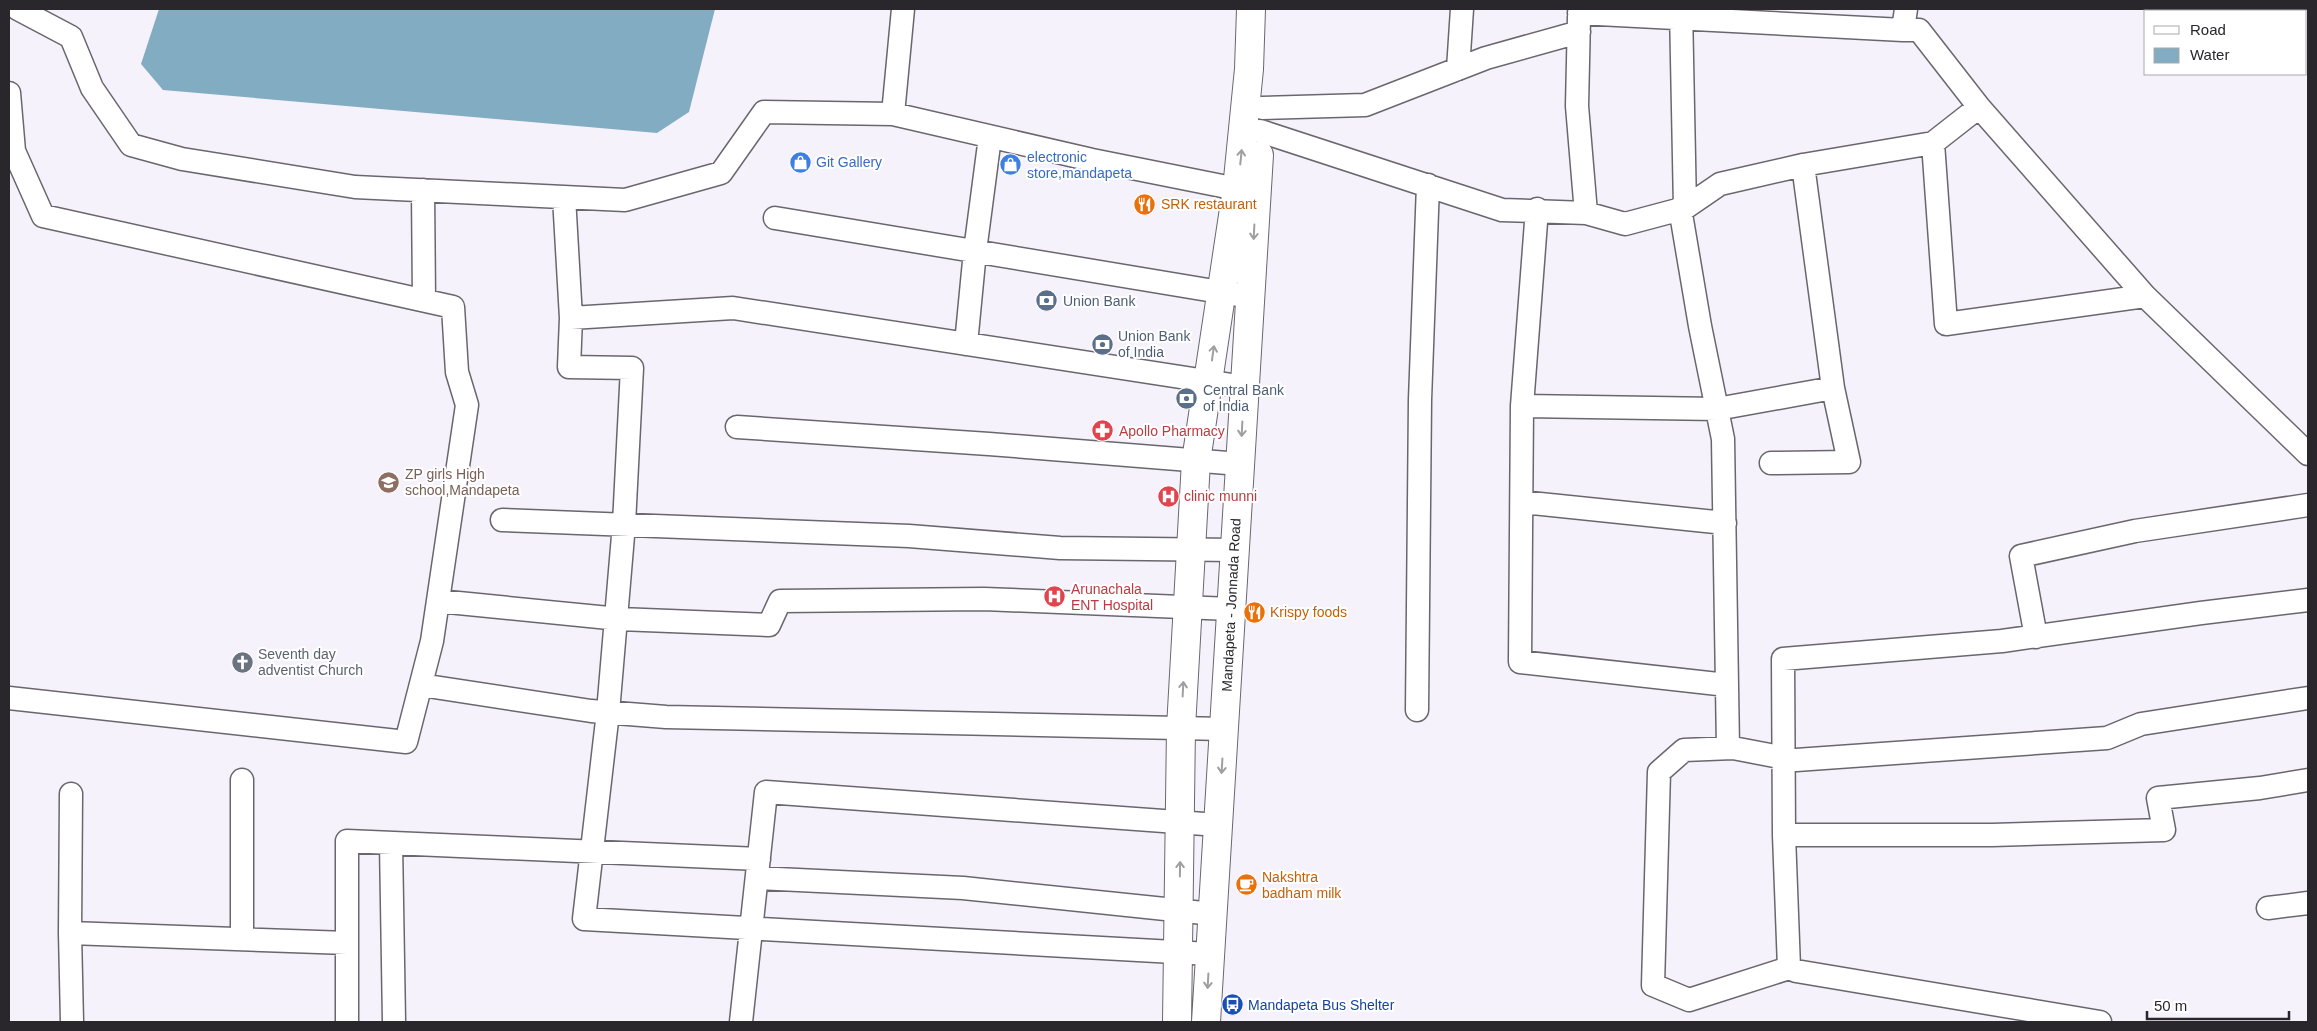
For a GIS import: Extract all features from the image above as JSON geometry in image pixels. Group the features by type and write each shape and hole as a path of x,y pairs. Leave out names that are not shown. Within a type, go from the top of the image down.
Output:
{"main road":[{"path":"1177,1022 1181,728 1186,607 1196,461 1221,292 1247,190 1251,9"},
{"name":"Mandapeta - Jonnada Road","path":"1206,1022 1250,297 1247,190 1261,119 1266,9"}],"street":[{"path":"18,9 71,37 92,88 131,145 182,159 355,187 626,200 721,173 764,112 892,114 1092,160 1247,190"},
{"path":"892,114 903,9"},
{"path":"1458,69 1462,9"},
{"path":"1261,119 1364,105 1486,58 1579,18 1681,14 1905,19 1919,30 1979,107 2145,296 2308,454"},
{"path":"1681,14 1682,208 1723,439 1728,748"},
{"path":"1579,18 1577,106 1586,213"},
{"path":"9,93 11,151 43,216 453,307 457,372 467,405 432,641 406,742 9,698"},
{"path":"1261,119 1428,185 1502,210 1537,209 1586,213 1626,224 1682,208 1720,184 1803,165 1932,143 1979,107"},
{"path":"966,344 974,251 990,137"},
{"path":"1932,143 1946,324 2145,296"},
{"path":"1771,463 1849,462 1833,388 1803,165"},
{"path":"1417,710 1420,400 1428,185"},
{"path":"423,190 424,300"},
{"path":"564,197 571,318 569,367 632,368 624,524 608,712 584,919 1210,954"},
{"path":"1537,209 1522,406 1520,662 1727,685"},
{"path":"775,218 1250,297"},
{"path":"571,318 733,308 1245,387"},
{"path":"1522,406 1717,409 1833,388"},
{"path":"737,427 989,444 1240,464"},
{"path":"1522,502 1725,523"},
{"path":"2036,637 2022,556 2135,531 2308,505"},
{"path":"502,520 909,536 1060,548 1235,550"},
{"path":"438,601 616,618 768,625 780,601 984,599 1231,609"},
{"path":"1788,968 1784,835 1783,659 1992,642 2202,612 2308,600"},
{"path":"421,685 608,712 666,717 1224,729"},
{"path":"2100,1022 1796,971 1788,968 1689,1000 1654,985 1659,772 1684,750 1728,748 1796,760 2107,738 2141,724 2308,698"},
{"path":"242,780 242,939"},
{"path":"1784,835 1992,835 2164,830 2158,798 2260,788 2308,780"},
{"path":"741,1022 766,792 1218,825"},
{"path":"71,794 70,933 72,1022"},
{"path":"347,1022 347,841 592,850 1213,914"},
{"path":"392,843 394,1022"},
{"path":"2268,908 2308,902"},
{"path":"70,933 347,943"}],"water":[{"path":"159,9 715,9 689,112 657,133 163,90 141,64"}],"place":[{"name":"Git Gallery","path":"800,162"},
{"name":"electronic store,mandapeta","path":"1011,165"},
{"name":"SRK restaurant","path":"1145,204"},
{"name":"Union Bank","path":"1047,301"},
{"name":"Union Bank of India","path":"1102,344"},
{"name":"Central Bank of India","path":"1187,398"},
{"name":"Apollo Pharmacy","path":"1103,431"},
{"name":"ZP girls High school,Mandapeta","path":"389,482"},
{"name":"clinic munni","path":"1168,496"},
{"name":"Arunachala ENT Hospital","path":"1055,597"},
{"name":"Krispy foods","path":"1254,612"},
{"name":"Seventh day adventist Church","path":"242,662"},
{"name":"Nakshtra badham milk","path":"1246,885"},
{"name":"Mandapeta Bus Shelter","path":"1232,1005"}]}
